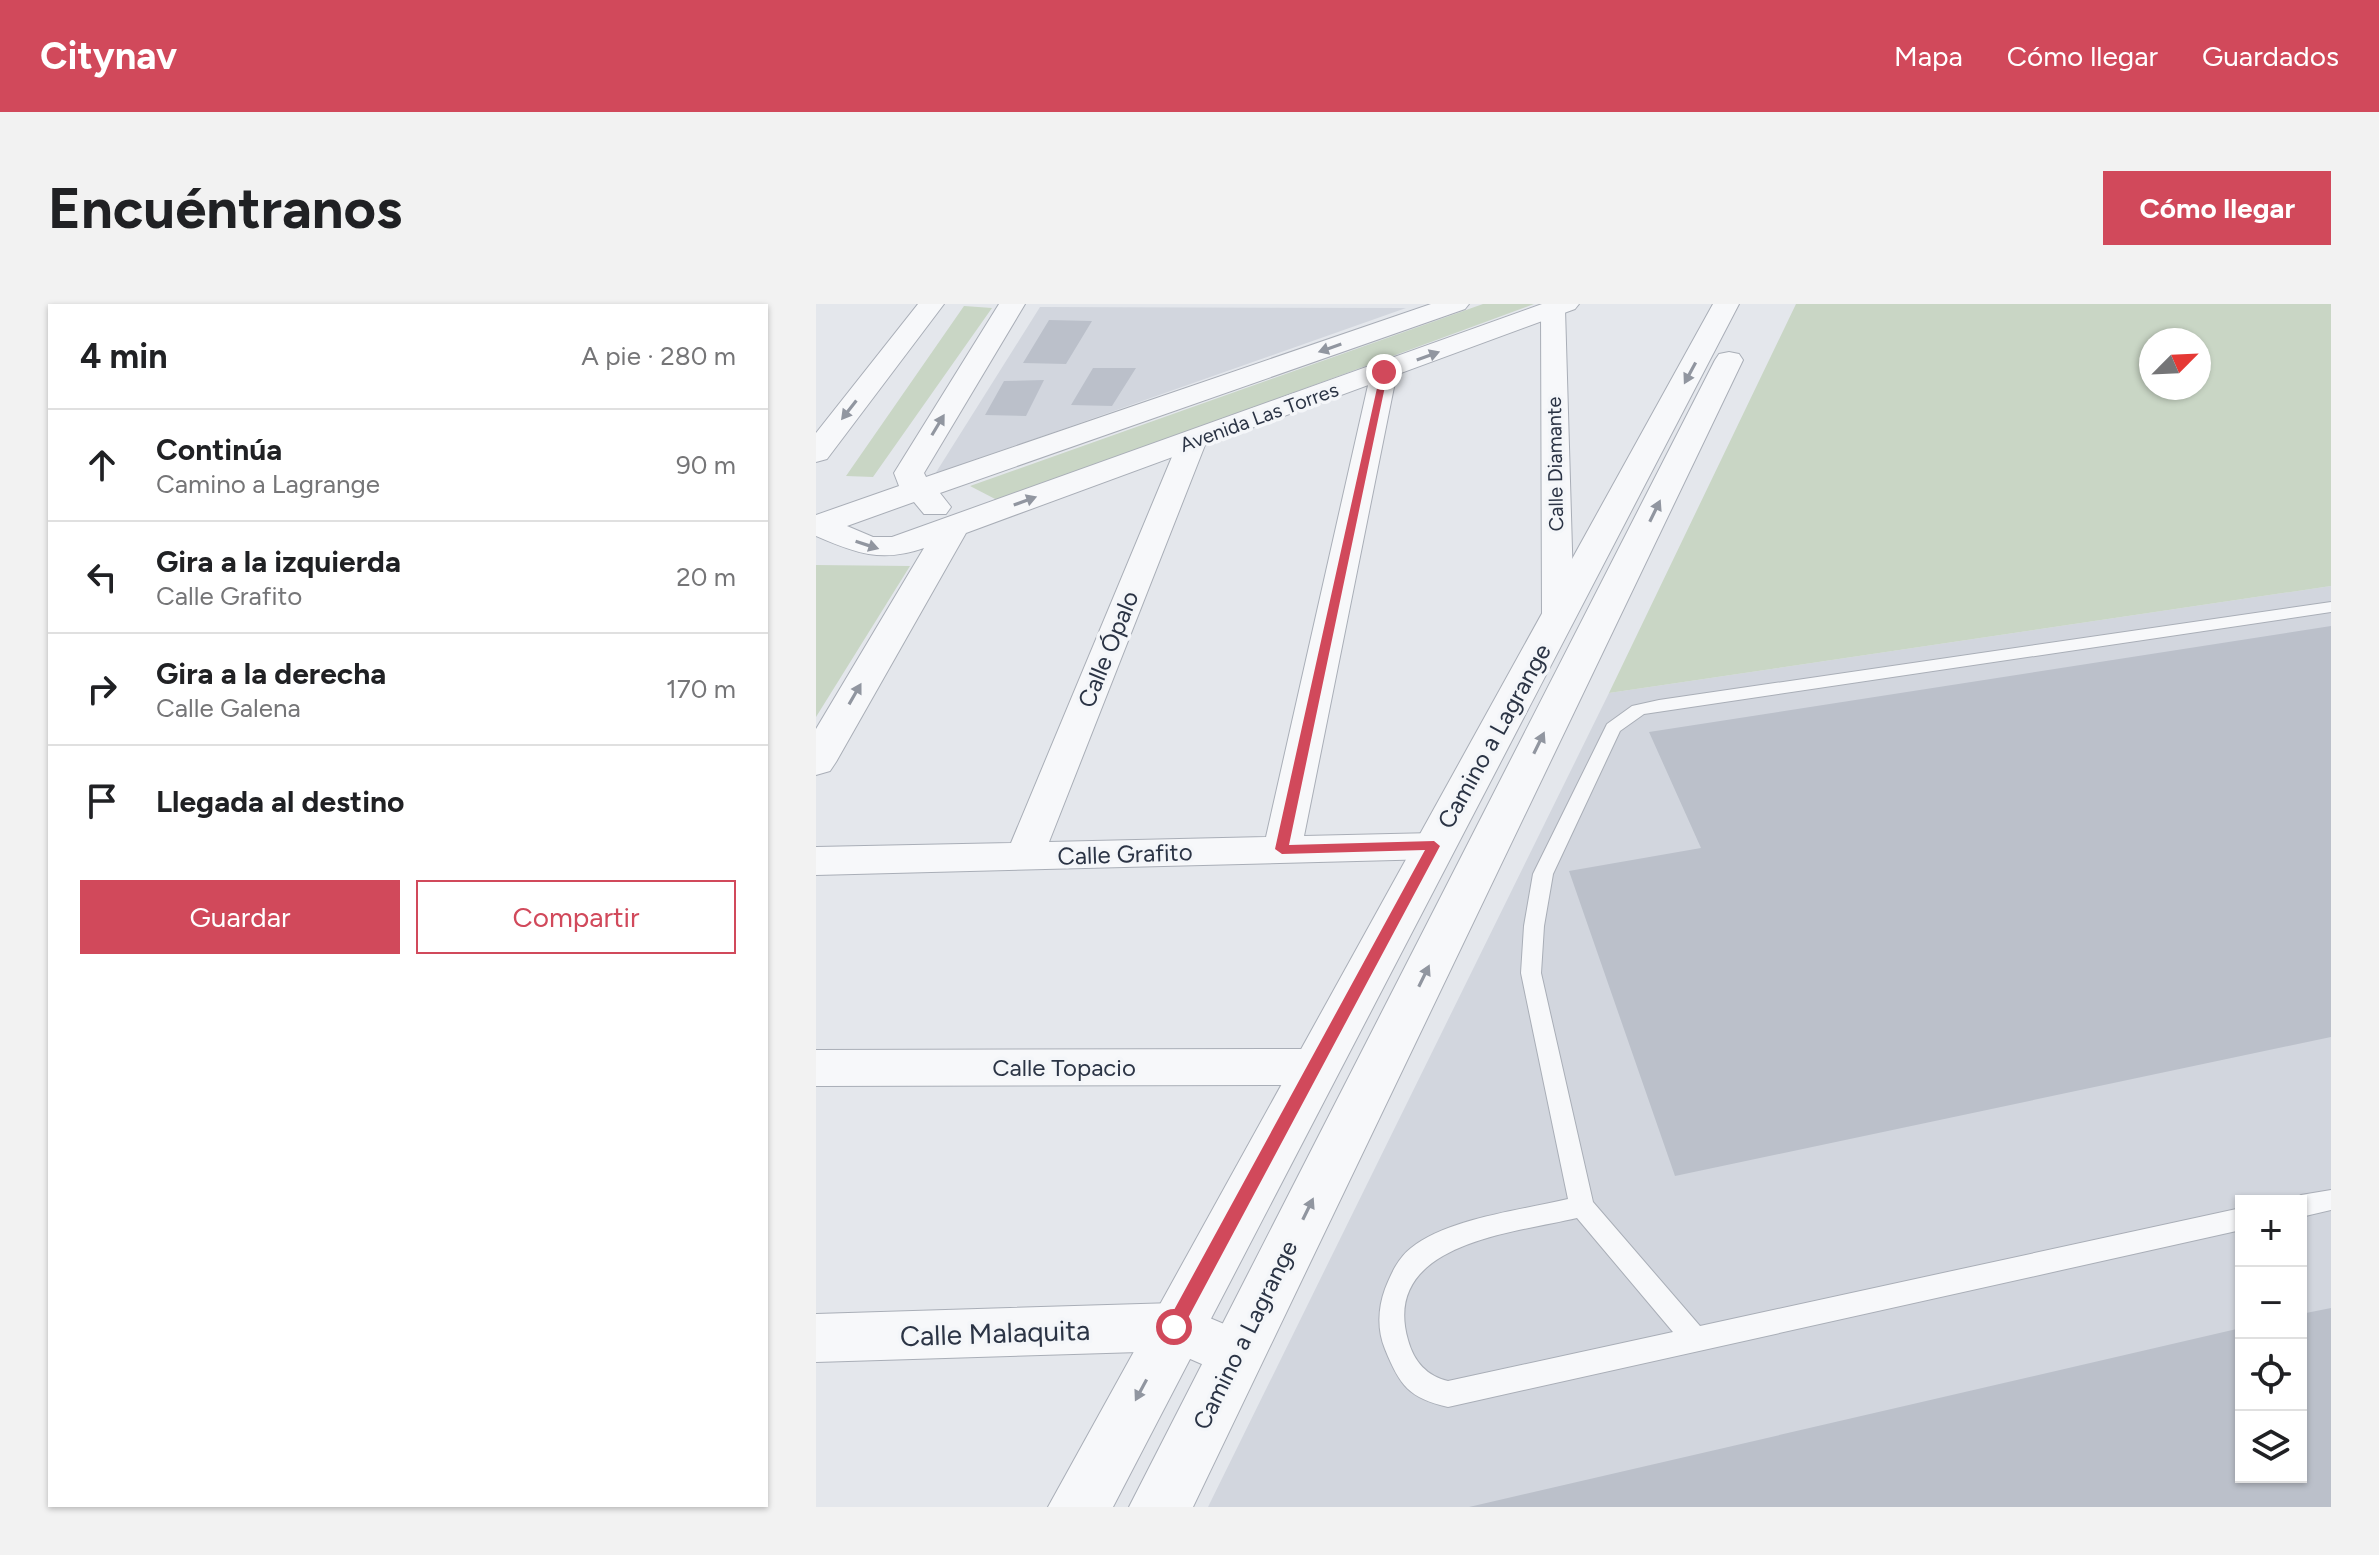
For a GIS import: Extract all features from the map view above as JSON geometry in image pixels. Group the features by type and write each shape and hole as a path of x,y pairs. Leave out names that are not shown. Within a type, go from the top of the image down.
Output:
{"street":[{"path":"816,453 931,304"},
{"path":"816,762 952,528 911,481 909,473 1012,304"},
{"name":"Avenida Las Torres","path":"817,525 1456,304"},
{"name":"Camino a Lagrange","path":"1079,1507 1726,304"},
{"name":"Camino a Lagrange","path":"1160,1507 1757,304"},
{"name":"Avenida Las Torres","path":"817,525 868,547 886,549 952,528 1560,307"},
{"name":"Calle Diamante","path":"1558,618 1560,307"},
{"path":"1282,849 1384,372"},
{"name":"Calle Ópalo","path":"1024,857 1193,440"},
{"name":"Calle Grafito","path":"816,861 1434,846"},
{"name":"Calle Topacio","path":"816,1068 1313,1067"},
{"path":"1174,1327 1236,1354"},
{"name":"Calle Malaquita","path":"816,1338 1174,1327"}],"lane":[{"path":"1694,1338 1582,1206 1531,973 1534,926 1543,874 1613,728 1625,717 1659,705 2331,607"},
{"path":"2307,1205 2331,1200"},
{"path":"1582,1206 1448,1241 1420,1255 1401,1278 1393,1311 1395,1341 1424,1387 1448,1394 2235,1220"}],"shaded area":[{"path":"1040,307 1406,308 935,474"},
{"path":"2331,586 2331,1507 1208,1507 1609,693"}],"green space":[{"path":"1483,304 1534,304 999,501 970,486"},
{"path":"1796,304 2331,304 2331,586 1609,693"},
{"path":"964,306 992,308 873,477 846,476"},
{"path":"816,565 910,566 816,717"}],"building":[{"path":"1049,320 1092,321 1066,364 1023,363"},
{"path":"1093,368 1136,368 1112,406 1071,405"},
{"path":"1044,380 1026,416 985,415 1004,381"},
{"path":"2331,626 2331,1037 1675,1176 1569,871 1701,848 1649,732"},
{"path":"2331,1308 2331,1507 1469,1507 2235,1329 2235,1483 2307,1483 2307,1313"}],"route":[{"path":"1174,1327 1434,846 1282,849 1384,372"}]}
